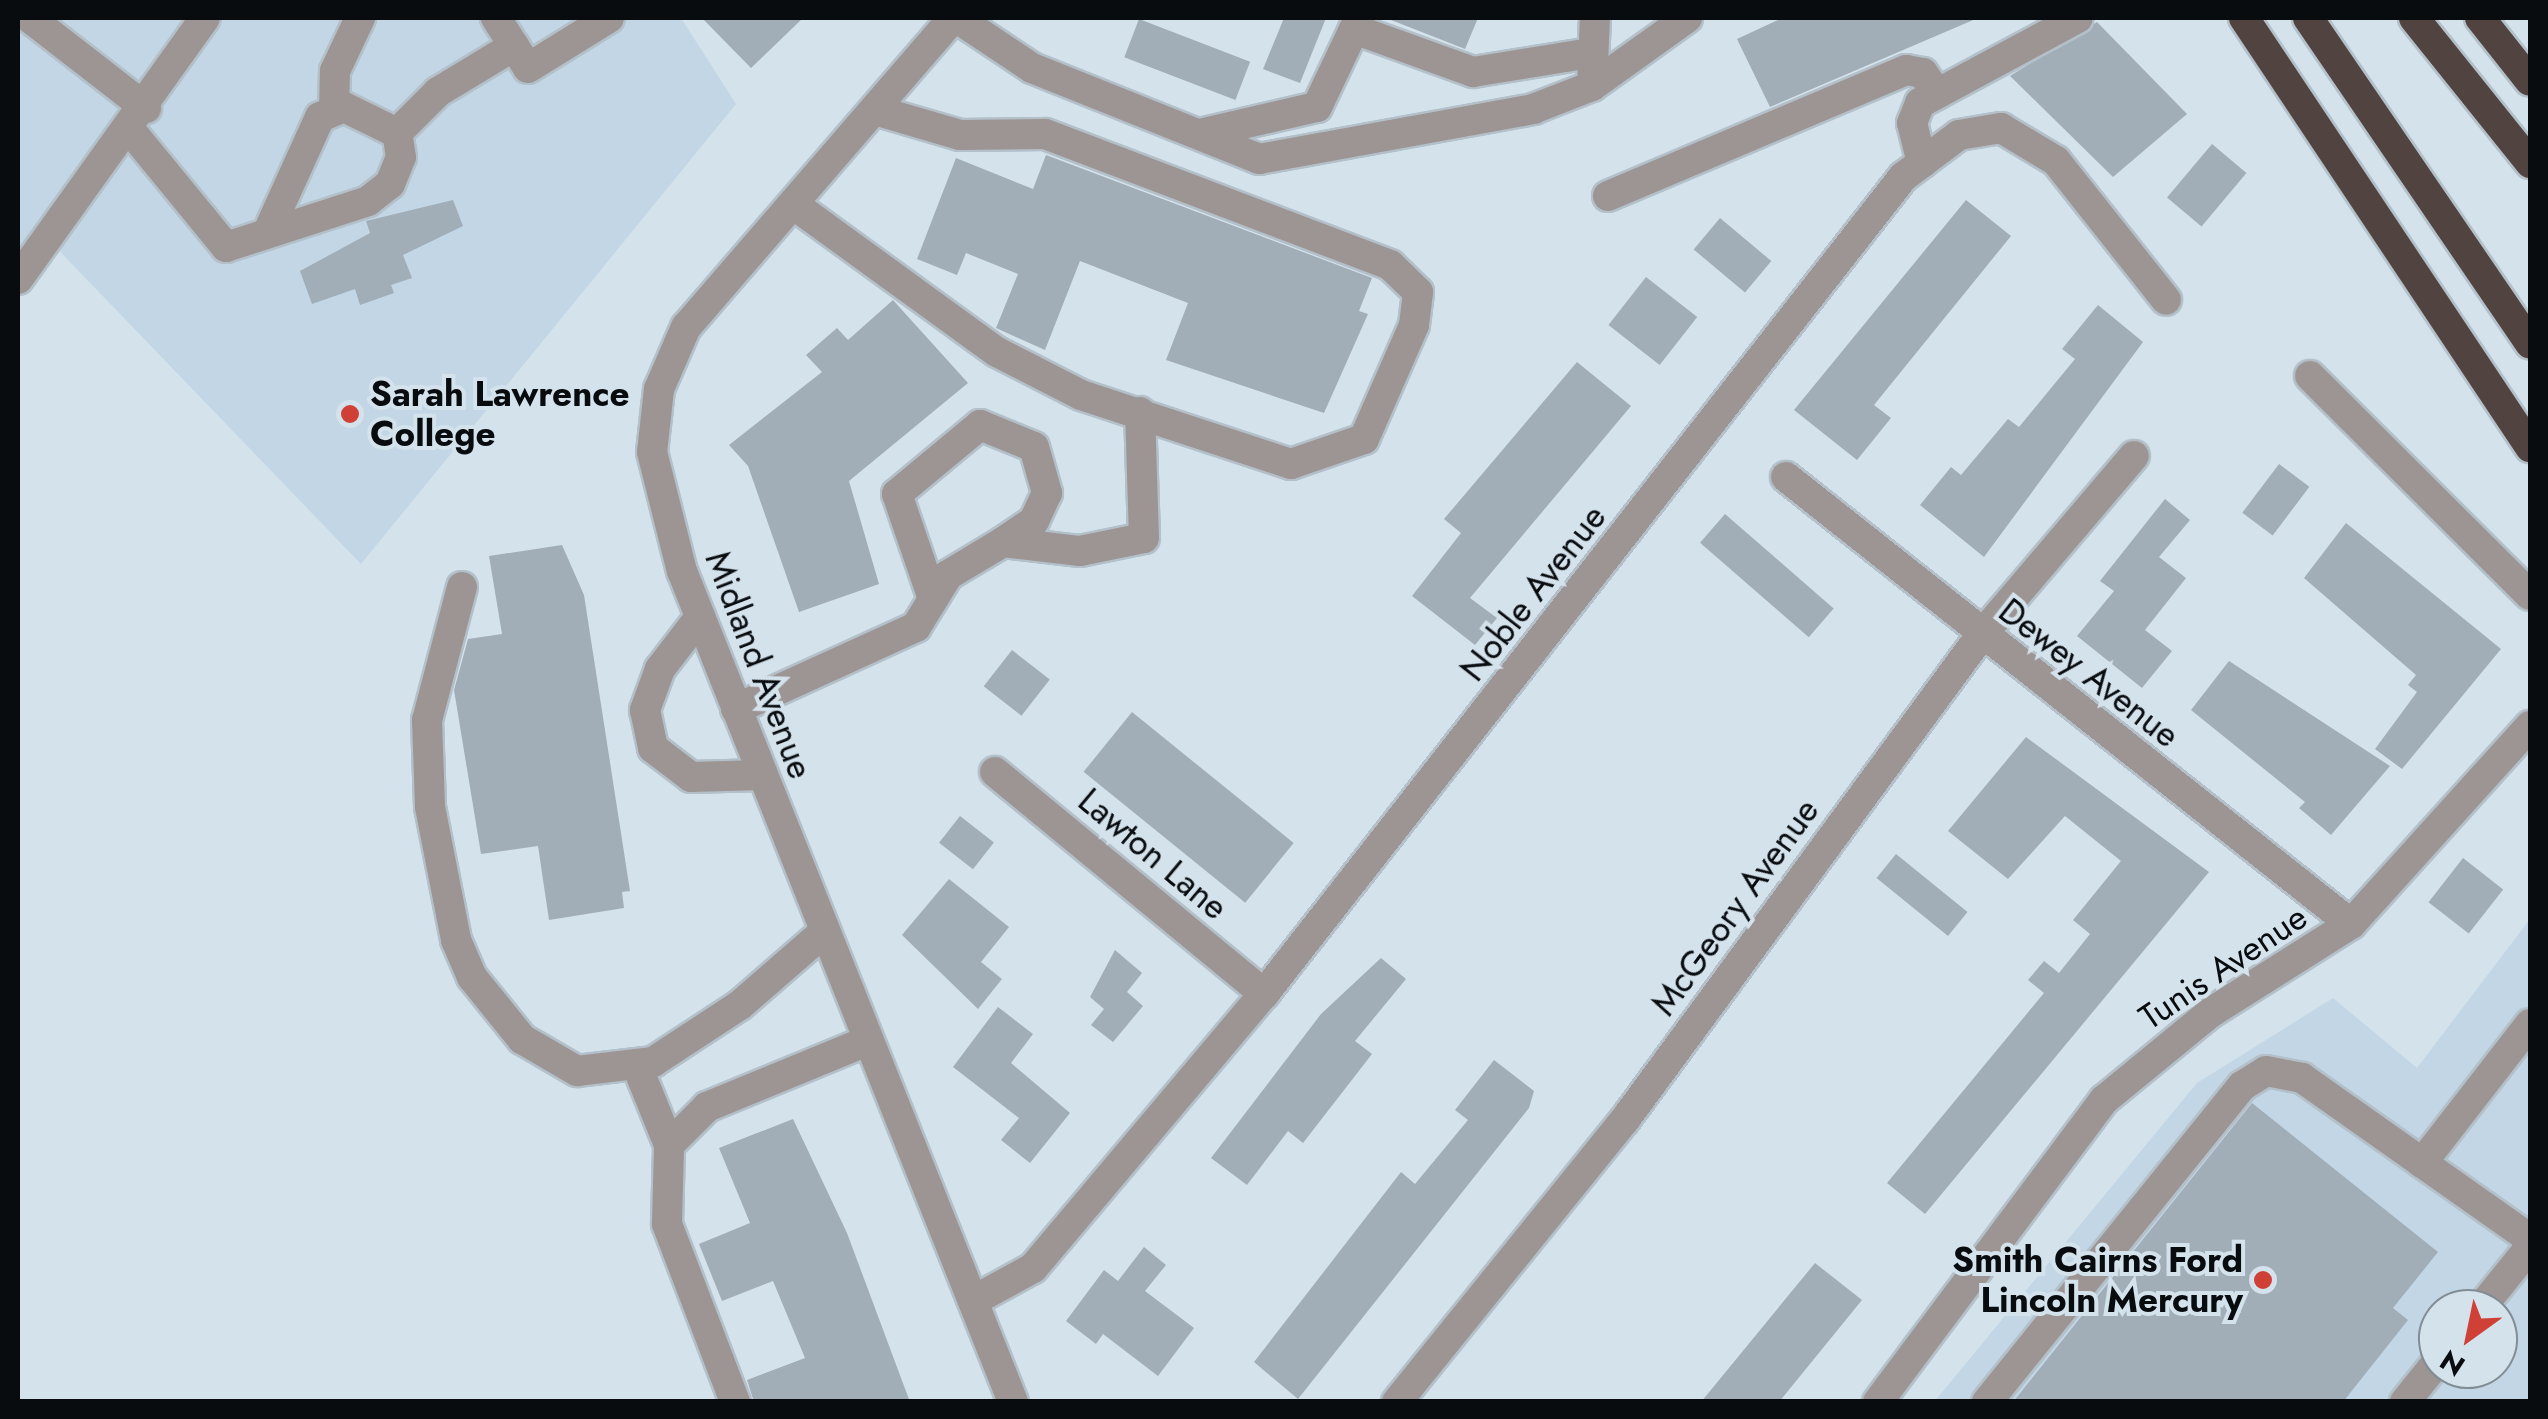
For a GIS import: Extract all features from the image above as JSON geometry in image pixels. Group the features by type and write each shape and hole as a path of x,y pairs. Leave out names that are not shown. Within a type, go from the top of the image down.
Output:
{"highway":[{"path":"2244,18 2530,446"},
{"path":"2308,18 2530,344"},
{"path":"2414,18 2530,163"},
{"path":"2480,18 2530,81"}],"street":[{"path":"30,18 139,120 226,246 271,226 368,201 390,184 401,157 397,132 382,118 334,111"},
{"path":"18,279 139,120 205,18"},
{"path":"271,226 306,138 334,111 335,71 360,18"},
{"path":"496,18 528,68 609,18"},
{"path":"1592,86 1590,53 1595,18"},
{"path":"943,22 1032,68 1260,159 1533,109 1592,86 1687,18"},
{"path":"1922,163 1914,111 1937,94 2078,18"},
{"name":"Midland Avenue","path":"943,22 878,110 686,326 655,408 662,510 700,616 1013,1402"},
{"path":"1195,135 1317,107 1354,30 1472,72 1590,53"},
{"path":"397,132 438,92 514,46"},
{"path":"1608,196 1906,70 1922,74 1937,94"},
{"path":"793,204 996,352 1081,395 1291,464 1364,439 1405,356 1418,292 1390,266 1045,134 960,135 878,110"},
{"name":"Noble Avenue","path":"973,1301 1032,1268 1264,994 1876,207 1922,163 1959,135 2001,128 2056,161 2166,300"},
{"path":"2310,376 2530,595"},
{"path":"1002,542 1080,551 1144,538 1140,412"},
{"path":"736,708 899,636 932,600 948,574 1034,521 1046,493 1034,447 980,425 897,494 932,600"},
{"name":"McGeory Avenue","path":"1396,1402 1624,1121 1979,638 2134,456"},
{"name":"Dewey Avenue","path":"1786,476 1928,581 1979,638 2351,924"},
{"path":"462,587 427,720 430,807 456,940 472,978 522,1040 577,1071 637,1066 740,1005 824,932"},
{"path":"700,616 645,710 653,748 691,777 761,775"},
{"name":"Tunis Avenue","path":"1878,1402 2104,1100 2210,1013 2351,924 2530,726"},
{"name":"Lawton Lane","path":"995,772 1264,994"},
{"path":"2422,1163 2530,1024"},
{"path":"669,1145 707,1107 867,1041"},
{"path":"637,1066 669,1145 668,1224 735,1402"},
{"path":"1987,1402 2242,1086 2266,1070 2302,1078 2530,1239"},
{"path":"2496,1289 2530,1247"}],"shaded area":[{"name":"Sarah Lawrence College","path":"18,18 681,18 736,104 361,564 43,234 18,264"},
{"path":"2530,919 2530,1401 1934,1402 2197,1083 2333,998 2417,1068"}],"building":[{"path":"702,18 803,18 751,68"},
{"path":"1284,18 1326,18 1300,83 1263,69"},
{"path":"1386,18 1478,18 1465,49"},
{"path":"1782,18 1978,18 1770,107 1737,39"},
{"path":"1139,19 1250,62 1235,100 1124,57"},
{"path":"2097,22 2187,114 2113,177 2010,76"},
{"path":"2212,144 2246,173 2201,227 2167,198"},
{"path":"1046,155 1372,278 1359,311 1368,314 1324,413 1166,360 1188,303 1080,261 1045,350 996,328 1018,274 966,253 957,275 917,259 956,158 1033,189"},
{"path":"453,200 463,226 403,255 412,278 391,285 394,293 360,305 355,289 312,304 300,271 370,233 366,221"},
{"path":"1966,200 2011,236 1874,405 1891,418 1857,460 1794,410"},
{"path":"1720,218 1771,261 1745,292 1694,249"},
{"path":"1646,277 1697,317 1660,365 1608,325"},
{"path":"893,300 968,383 849,481 879,584 799,612 748,466 729,445 822,372 806,355 837,328 848,340"},
{"path":"2098,305 2143,342 1984,557 1920,505 1951,467 1961,475 2008,419 2019,427 2075,359 2062,349"},
{"path":"1577,362 1631,406 1470,598 1497,618 1475,645 1412,596 1461,533 1444,519"},
{"path":"2279,464 2309,487 2273,536 2242,513"},
{"path":"2165,499 2190,520 2159,557 2186,578 2145,630 2172,651 2142,688 2077,636 2114,591 2100,581"},
{"path":"1725,514 1834,608 1809,637 1700,543"},
{"path":"2346,523 2501,649 2402,769 2375,749 2417,692 2408,685 2416,675 2304,578"},
{"path":"562,545 584,595 630,891 622,892 624,908 549,920 538,846 481,854 454,690 468,639 502,634 489,556"},
{"path":"1012,650 1050,680 1022,716 984,686"},
{"path":"2229,661 2390,766 2331,835 2299,808 2305,802 2191,710"},
{"path":"1132,712 1294,843 1245,903 1084,772"},
{"path":"2026,737 2209,872 1925,1214 1887,1183 2044,993 2028,980 2044,961 2059,973 2090,934 2073,920 2121,861 2065,816 2008,879 1948,831"},
{"path":"960,816 994,842 973,869 939,843"},
{"path":"1896,854 1967,912 1948,936 1876,878"},
{"path":"2463,858 2503,889 2469,934 2429,902"},
{"path":"949,879 1009,927 981,962 1002,979 978,1009 902,935"},
{"path":"1115,950 1142,973 1127,992 1143,1006 1113,1042 1091,1025 1104,1009 1090,997"},
{"path":"1381,958 1406,979 1355,1041 1372,1054 1303,1143 1288,1131 1247,1185 1211,1158 1321,1014"},
{"path":"998,1007 1033,1034 1011,1063 1070,1113 1030,1163 1001,1140 1019,1118 953,1067"},
{"path":"1494,1060 1534,1091 1529,1108 1298,1399 1254,1362 1401,1172 1415,1184 1468,1120 1455,1110"},
{"name":"Smith Cairns Ford Lincoln Mercury","path":"2252,1103 2438,1252 2393,1308 2408,1320 2343,1402 2013,1402"},
{"path":"793,1119 847,1233 910,1402 754,1402 747,1380 805,1358 773,1281 722,1301 699,1244 750,1223 719,1148"},
{"path":"1144,1247 1166,1265 1145,1291 1194,1328 1158,1376 1103,1334 1096,1344 1066,1321 1104,1270 1118,1281"},
{"path":"1815,1263 1862,1300 1779,1402 1701,1402"}],"place":[{"name":"Sarah Lawrence College","path":"350,414"},
{"name":"Smith Cairns Ford Lincoln Mercury","path":"2263,1280"}]}
